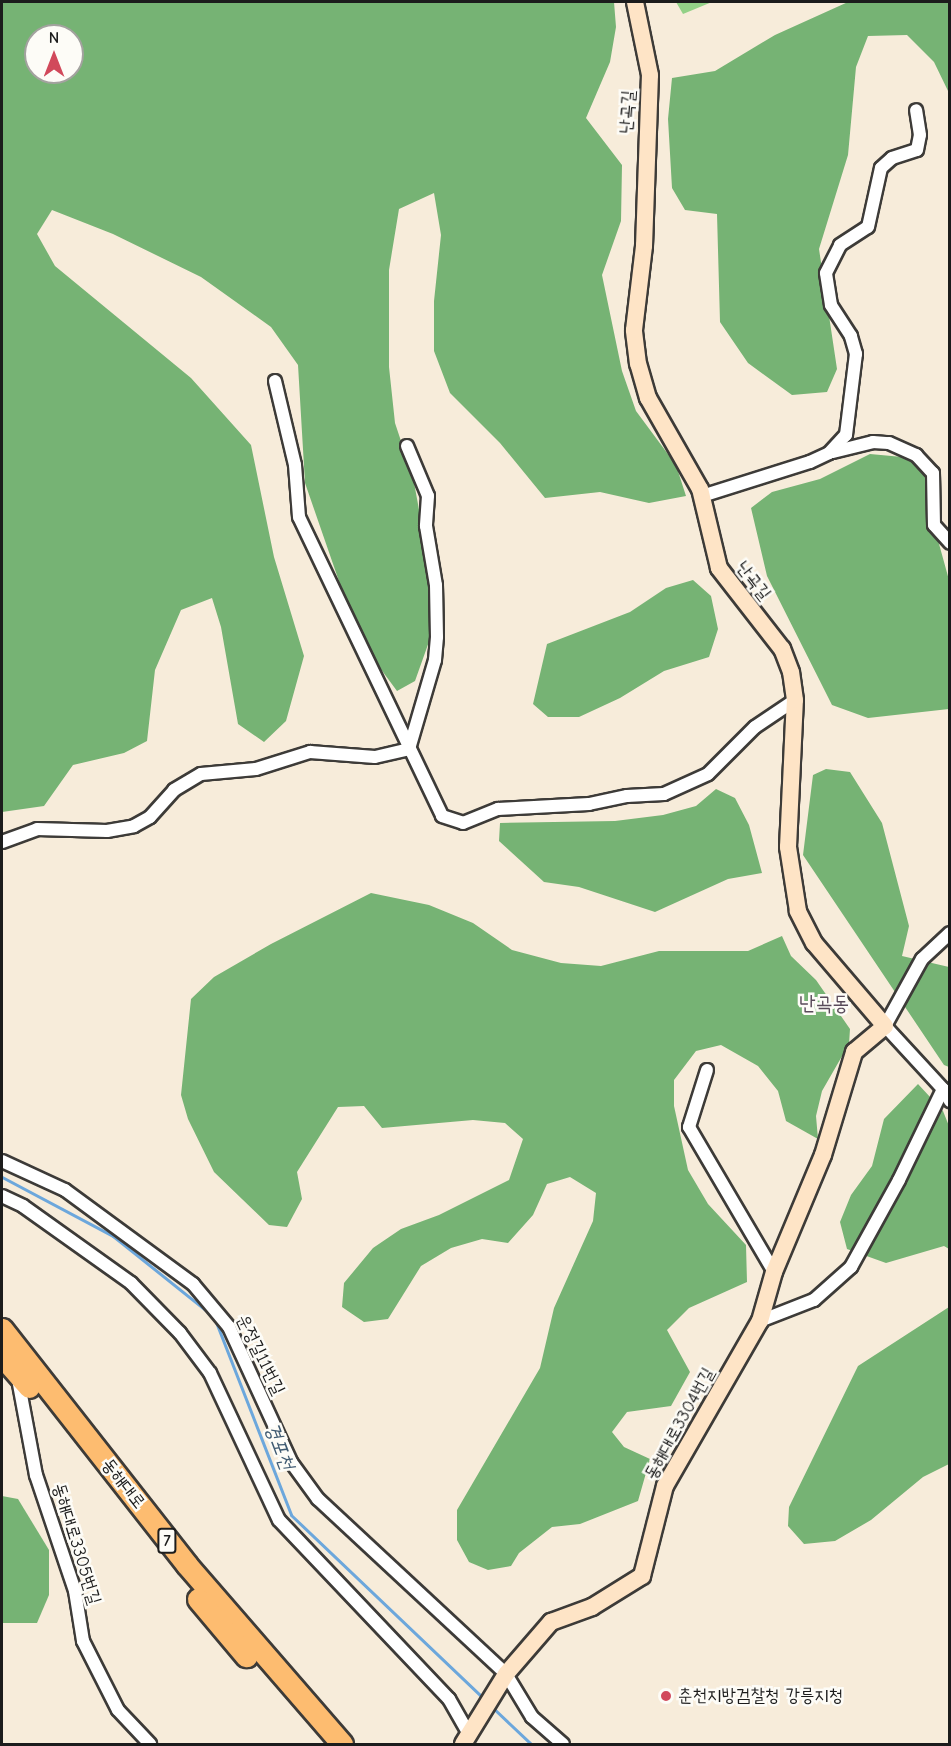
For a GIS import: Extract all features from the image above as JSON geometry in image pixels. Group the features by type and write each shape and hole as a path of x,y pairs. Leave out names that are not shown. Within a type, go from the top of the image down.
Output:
{"highway":[{"name":"동해대로","path":"2,1329 187,1565 342,1744"},
{"name":"동해대로","path":"2,1356 17,1371 216,1621 323,1744"}],"street":[{"name":"난곡길","path":"635,2 650,75 644,246 634,330 638,364 648,398 702,496 719,568 782,650 795,700 789,847 798,911 814,943 885,1026 944,1089 950,1101"},
{"path":"829,453 846,435 856,354 851,336 831,305 826,273 840,245 868,227 881,168 892,158 917,150 920,135 916,110"},
{"path":"275,381 295,465 299,517 409,749 429,785 436,809 442,816 463,823 498,809 589,804 627,796 664,794 686,786 708,774 755,727 795,700"},
{"path":"702,496 829,453 873,442 889,443 916,455 933,473 934,525 950,543"},
{"path":"407,446 428,496 426,526 436,585 437,637 435,660 409,749"},
{"path":"2,842 37,829 107,831 134,826 150,817 174,789 201,774 256,769 310,752 375,757 409,749"},
{"path":"885,1026 922,959 950,933"},
{"name":"동해대로3304번길","path":"470,1734 506,1674 551,1622 592,1607 642,1576 665,1486 760,1321 774,1272 823,1155 854,1052 885,1026"},
{"path":"707,1070 689,1127 774,1272"},
{"path":"760,1321 814,1300 851,1267 899,1180 944,1089"},
{"name":"운정길11번길","path":"2,1161 65,1190 193,1284 229,1327 291,1462 318,1499 506,1674 532,1717 563,1744"},
{"path":"2,1196 41,1218 131,1283 180,1333 210,1373 279,1520 449,1699 470,1734"},
{"name":"동해대로3305번길","path":"17,1371 36,1475 75,1591 83,1641 118,1710 150,1744"}],"green space":[{"path":"2,2 614,2 616,27 610,62 586,118 622,165 621,221 602,275 622,371 636,411 676,465 686,496 649,503 600,492 545,498 500,443 450,393 434,351 434,301 441,235 434,193 399,209 389,270 389,367 395,423 413,477 434,591 431,636 415,681 397,691 363,645 305,483 298,365 271,327 201,277 113,234 52,210 37,234 55,266 191,378 251,445 274,557 304,656 286,721 264,742 238,724 221,627 212,598 181,610 155,670 147,741 124,753 73,765 44,806 2,812"},
{"path":"676,2 712,2 683,14"},
{"path":"848,2 949,2 949,93 934,62 907,35 868,36 856,67 848,155 819,249 837,369 827,392 792,395 748,363 720,322 717,214 685,210 672,188 668,119 672,78 715,71 775,35"},
{"path":"870,454 924,459 936,533 949,580 949,709 868,718 832,705 767,576 751,508 772,492 820,479"},
{"path":"693,580 711,596 718,629 709,657 664,671 620,698 579,717 548,717 533,704 547,644 630,612 666,588"},
{"path":"826,769 850,772 882,823 909,926 902,956 949,967 949,1067 944,1065 803,855 813,775"},
{"path":"716,789 735,798 749,825 762,873 728,879 655,912 579,887 544,882 499,841 500,823 615,821 663,815 696,806"},
{"path":"371,893 429,905 473,923 512,950 561,963 601,966 659,951 748,951 782,936 791,956 816,980 850,1029 849,1044 822,1091 816,1116 818,1139 786,1121 778,1091 758,1066 721,1045 696,1051 674,1080 674,1106 688,1170 708,1204 746,1245 747,1282 689,1308 667,1330 690,1372 671,1406 627,1412 612,1432 624,1447 650,1459 638,1501 580,1524 552,1527 519,1553 511,1566 488,1570 469,1562 457,1540 457,1510 540,1368 554,1308 593,1221 596,1193 570,1177 547,1184 533,1215 508,1243 482,1239 451,1248 421,1266 388,1319 364,1322 342,1307 344,1283 373,1248 401,1229 439,1215 509,1180 523,1139 505,1123 473,1120 382,1128 364,1106 338,1107 297,1172 302,1199 287,1227 269,1225 214,1172 188,1119 181,1095 191,999 214,977 271,944"},
{"path":"918,1084 943,1111 949,1126 949,1249 944,1246 886,1263 847,1249 840,1222 851,1195 872,1166 884,1119"},
{"path":"949,1307 949,1464 923,1477 871,1520 835,1541 804,1544 788,1526 789,1507 858,1366"},
{"path":"2,1496 18,1499 49,1550 49,1595 37,1623 2,1623"}],"waterway":[{"name":"경포천","path":"2,1177 113,1236 214,1317 291,1515 485,1700"},
{"name":"경포천","path":"492,1707 531,1744"}],"place":[{"name":"춘천지방검찰청 강릉지청","path":"666,1696"}],"district":[{"name":"난곡동","path":"824,1003"}]}
